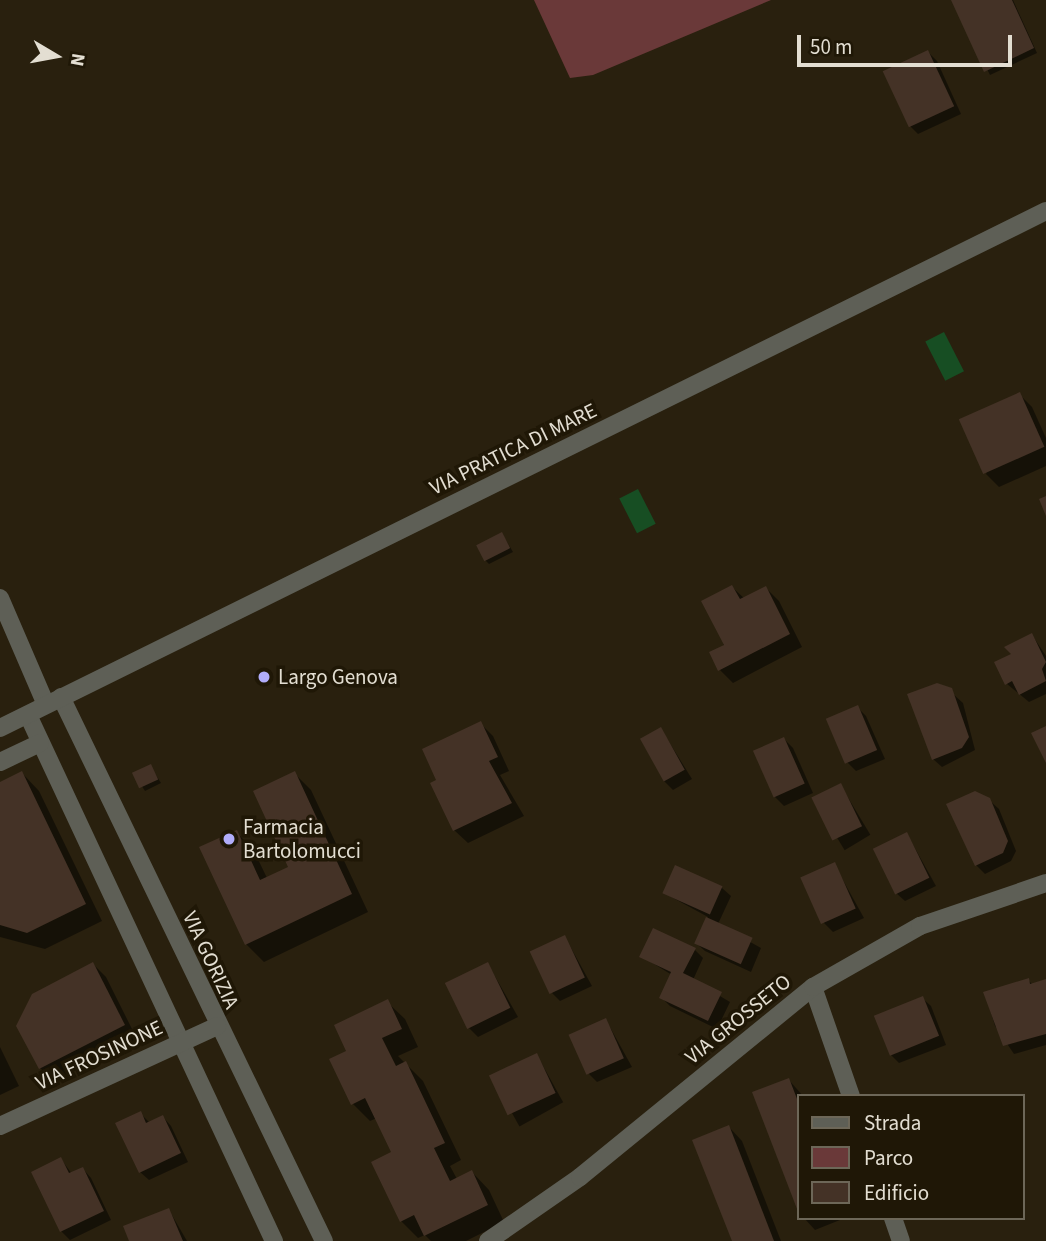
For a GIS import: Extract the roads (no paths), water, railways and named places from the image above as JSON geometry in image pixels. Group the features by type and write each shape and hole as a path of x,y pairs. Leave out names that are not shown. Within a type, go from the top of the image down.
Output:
{"street":[{"name":"VIA PRATICA DI MARE","path":"0,728 1046,211"},
{"name":"VIA GORIZIA","path":"0,598 324,1241"},
{"path":"27,715 274,1241"},
{"path":"0,762 40,743"},
{"name":"VIA GROSSETO","path":"488,1241 598,1163 813,987 911,930 1046,883"},
{"path":"813,987 850,1094"},
{"name":"VIA FROSINONE","path":"0,1126 217,1026"},
{"path":"894,1220 901,1241"}],"place":[{"name":"Largo Genova","path":"264,677"},
{"name":"Farmacia Bartolomucci","path":"229,839"}]}
